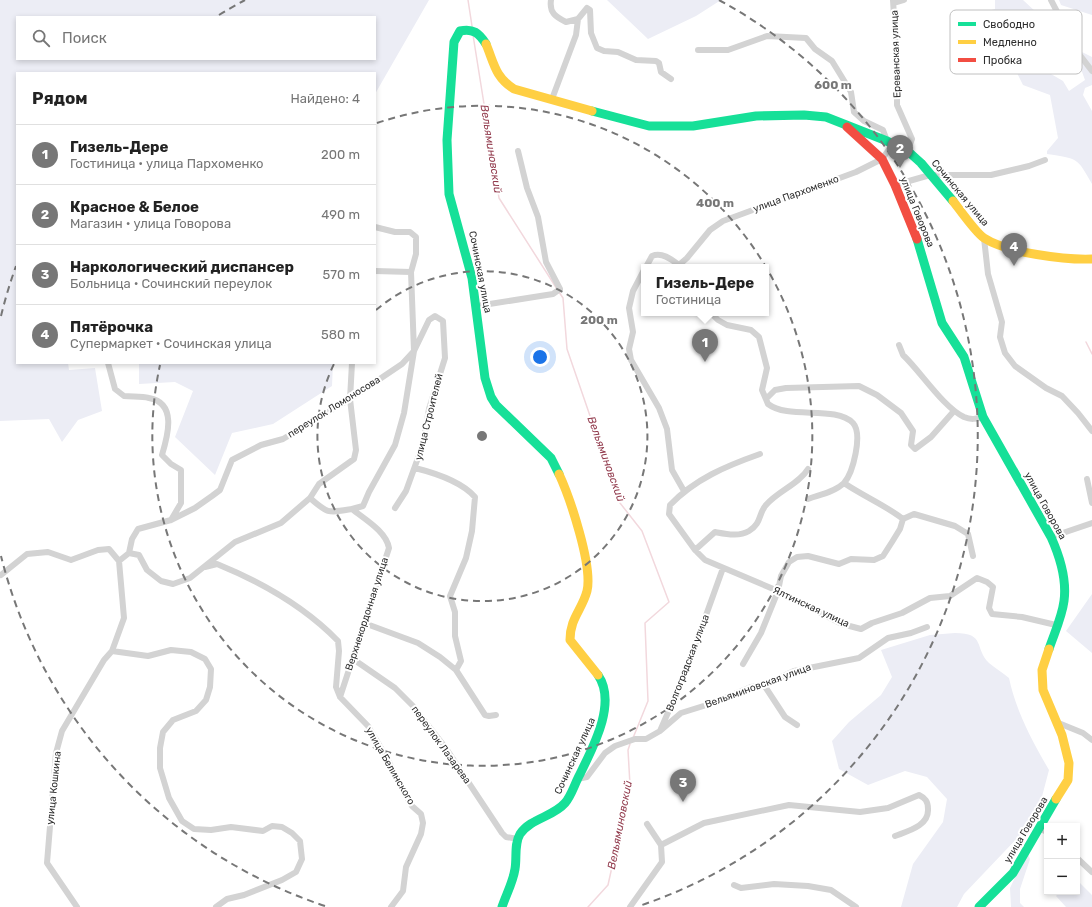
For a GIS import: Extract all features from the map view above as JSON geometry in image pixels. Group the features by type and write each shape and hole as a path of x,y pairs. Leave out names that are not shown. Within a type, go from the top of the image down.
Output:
{"main road":[{"name":"Сочинская улица","path":"518,839 530,824 555,812 566,802 604,719 606,708 603,684 573,646 569,636 571,624 590,584 565,488 556,465 505,413 490,395 485,371 477,306 469,265 460,228 452,210 448,187 452,51 454,42 460,32 473,31 487,44 498,76 505,84 514,89 649,126 693,126 756,116 796,115 826,117 843,123 890,142 907,151 921,163 984,238 1028,253 1073,260 1092,259"},
{"name":"улица Говорова","path":"843,123 882,160 896,185 920,246 942,323 964,357 983,417 1051,537 1059,555 1064,578 1064,601 1042,670 1043,690 1055,722 1062,735 1070,763 1068,780 1043,830 1013,873 979,907"},
{"path":"502,907 515,870 518,839"}],"street":[{"path":"551,0 551,11 556,17 566,22 578,19"},
{"path":"894,2 904,0"},
{"path":"1051,0 1056,10"},
{"name":"Ереванская улица","path":"894,2 897,105 912,139 907,151"},
{"path":"552,99 576,35 578,19 587,8 590,10 591,33 597,48 604,51 618,52 636,60 656,61 659,63 661,72 671,79"},
{"name":"Сочинская улица","path":"698,50 728,50 767,36 806,38 815,49 832,61 851,92 854,112 864,121 883,130 890,142"},
{"path":"1082,58 1092,72"},
{"path":"882,160 890,142"},
{"path":"477,306 554,293 560,289 546,262 538,217 527,188 518,151"},
{"name":"улица Пархоменко","path":"682,264 710,230 723,221 856,172 882,160"},
{"path":"896,185 930,175 991,175 1029,166 1045,160"},
{"path":"308,499 323,510 332,513 363,506 395,445 404,413 414,351 411,272 416,254 416,237 410,232 395,232 376,227"},
{"path":"984,238 988,274 1002,322 1000,337 1005,353 1015,366 1046,388 1062,396 1078,412 1092,431"},
{"name":"улица Пархоменко","path":"648,264 652,256 658,254 667,257 677,264"},
{"path":"376,271 411,272"},
{"path":"641,276 633,291 630,302 633,332 629,349 631,360 662,415 667,429 672,470 684,491 707,476 760,454"},
{"name":"улица Строителей","path":"394,508 406,491 416,468 423,444 429,409 445,358 443,321 435,316 429,320 414,351"},
{"path":"715,316 722,322 750,330 759,338 767,368 762,390 768,404 782,410 833,415 852,422 856,427 858,443 852,470 844,483 833,490 808,499"},
{"path":"899,345 903,356 954,411 966,418 974,420 983,417"},
{"name":"переулок Ломоносова","path":"129,553 132,539 138,529 171,520 194,508 220,490 232,460 261,445 283,439 350,399 402,364 414,351"},
{"path":"108,364 115,389 124,396 149,398 162,404 168,413 168,436 162,455 171,464 181,470 181,503 171,520"},
{"path":"1,575 27,554 48,552 71,560 98,550 109,549 119,561 129,553 139,555 147,570 161,581 173,584 190,578 235,542 281,523 299,509 319,484 354,458 356,450 350,399 352,364"},
{"path":"766,399 775,390 859,386 877,395 901,413 913,431 911,446 914,448 931,437 954,411"},
{"name":"улица Строителей","path":"416,468 451,481 469,490 475,497 472,531 466,558 450,596 455,612 455,636 460,661 456,670"},
{"path":"695,550 715,532 738,534 748,531 759,522 764,507 776,495 804,474 808,469"},
{"path":"1088,479 1092,503"},
{"path":"844,483 866,498 891,510 903,519"},
{"name":"Ялтинская улица","path":"684,491 670,505 669,514 695,550 705,560 778,591 842,624 861,629 872,623 902,613 930,598 950,596 977,578 987,582 992,587 989,608 992,614 1022,617 1056,625"},
{"name":"Верхнекордонная улица","path":"340,697 344,680 353,659 389,548 388,542 380,532 352,509"},
{"path":"743,664 762,633 778,591 781,576 789,562 797,557 808,556 839,564 851,559 874,560 883,556 900,529 903,519 914,514 955,526 968,534 973,556"},
{"path":"1051,537 1092,523"},
{"name":"улица Кошкина","path":"77,907 47,863 56,753 62,731 104,660 112,651 124,618 119,561"},
{"path":"205,567 217,564 280,594 294,603 332,635 338,641 339,652 336,687 340,697"},
{"name":"Волгоградская улица","path":"660,731 686,671 723,568"},
{"path":"364,623 418,643 440,657 456,670 485,715 496,715"},
{"name":"Вельяминовская улица","path":"660,731 681,713 713,703 751,687 764,685 794,671 859,658 888,638 911,633 927,626"},
{"path":"112,651 148,656 171,650 191,652 206,660 211,669 210,687 206,700 196,711 173,720 163,732 160,748 160,768 169,798 182,821 194,829 212,830 231,827 263,831 272,826 282,827 292,833 300,842 302,859 296,872 282,880 244,895 227,899 216,907"},
{"name":"переулок Лазарева","path":"353,659 395,688 413,706 445,747 502,833 506,837 518,839"},
{"path":"764,685 774,704 785,717 797,725"},
{"name":"улица Белинского","path":"340,697 368,726 412,806 421,814 423,823 406,867 403,891 391,907"},
{"path":"1055,722 1083,732 1092,740"},
{"path":"577,780 587,777 605,753 615,746 627,743 634,739 646,739 660,731"},
{"path":"661,845 704,824 789,805 860,812 888,808 919,794 928,803 929,814 922,824 895,836"},
{"path":"630,907 662,862 661,845 647,824"},
{"path":"1078,859 1092,872"},
{"path":"734,885 741,888 774,884 823,889 842,896 856,907"}],"shaded area":[{"path":"0,0 429,0 376,92 376,72 16,72 16,364 68,364 69,370 95,368 102,411 78,420 62,442 49,419 0,421"},
{"path":"607,0 721,0 696,16 648,39"},
{"path":"995,0 1023,0 1034,10 992,10 995,9"},
{"path":"1059,0 1092,0 1092,15 1082,12 1082,10 1076,10 1061,5"},
{"path":"1082,52 1092,57 1092,85 1085,88 1083,95 1092,111 1092,184 1076,161 1065,157 1047,154 1047,151 1058,138 1050,95 1023,85 1018,74 1051,74 1063,81 1069,91 1085,80 1082,72"},
{"path":"139,364 333,364 332,386 273,424 232,433 215,475 175,437 193,391 175,382 139,384"},
{"path":"1092,594 1092,653 1066,631"},
{"path":"955,633 965,634 975,639 989,663 1009,678 1025,726 1049,770 1035,823 1023,832 964,894 957,907 901,907 913,864 943,822 947,799 927,777 905,771 868,785 839,769 832,741 849,722 881,695 892,677 881,650 930,635"},
{"path":"1027,852 1030,859 1020,889 1020,903 1024,907 1011,907 1010,888"},
{"path":"1080,883 1092,895 1092,907 1066,907 1056,896 1080,895"}],"waterway":[{"name":"Вельяминовский","path":"468,0 472,26"},
{"name":"Вельяминовский","path":"473,35 499,198 557,289"},
{"name":"Вельяминовский","path":"559,292 563,298 567,349 620,503 642,531 669,602 645,623 648,701 633,738"},
{"path":"1086,342 1092,354"},
{"name":"Вельяминовский","path":"588,907 608,885 630,785 628,750 630,744"}],"traffic: fast":[{"path":"486,44 478,34 469,30 460,31 454,42 447,140 449,194 472,278 485,378 491,397 496,405 551,458 559,474"},
{"path":"592,111 649,126 693,126 756,116 804,115 826,117 887,141 911,154 921,163 953,201"},
{"path":"917,239 942,323 964,357 983,417 1051,537 1060,560 1064,576 1065,593 1060,619 1049,649"},
{"path":"502,907 514,874 517,842 520,834 530,824 554,812 565,803 571,794 595,741 604,713 605,700 603,687 598,675"},
{"path":"979,907 1013,873 1056,799"}],"traffic: slow":[{"path":"486,44 499,74 503,80 514,89 592,111"},
{"path":"953,201 977,231 984,238 994,243 1021,252 1052,257 1092,259"},
{"path":"559,474 569,499 584,549 588,580 585,598 574,620 570,640 598,675"},
{"path":"1049,649 1042,670 1043,690 1062,735 1069,763 1068,780 1056,799"}],"traffic: jam":[{"path":"847,127 882,159 895,185 917,239"}],"place":[{"name":"Красное & Белое","path":"900,168"},
{"name":"Пятёрочка","path":"1014,266"},
{"name":"Гизель-Дере","path":"705,362"},
{"name":"Наркологический диспансер","path":"683,802"}]}
